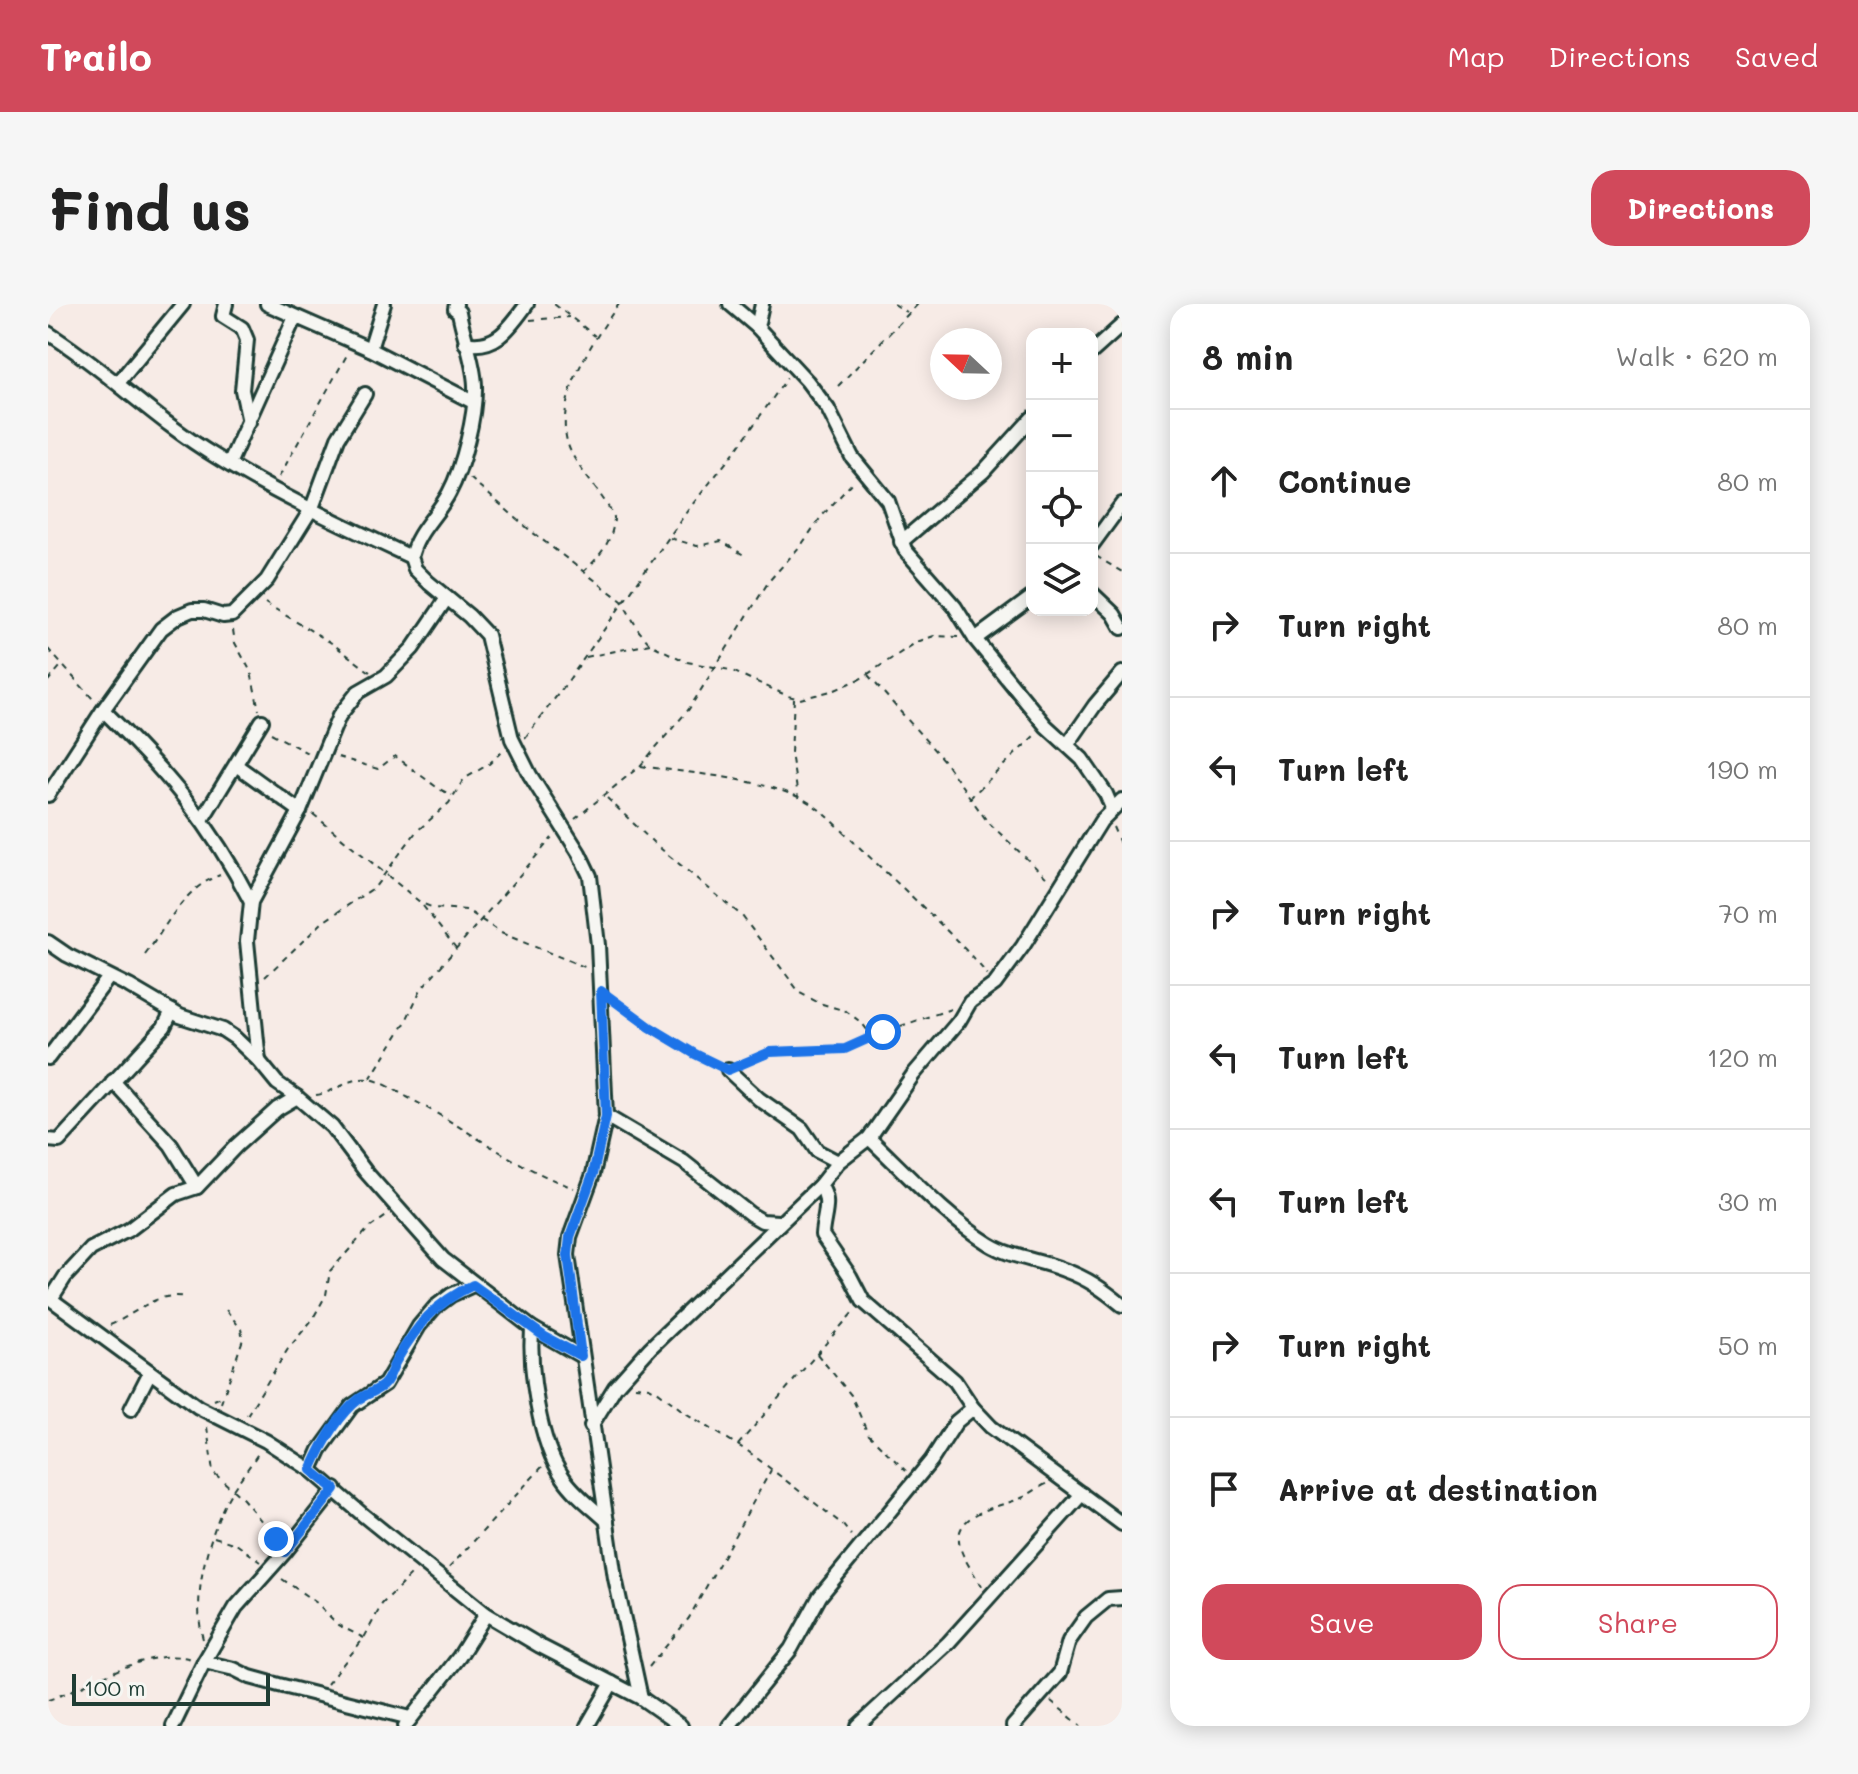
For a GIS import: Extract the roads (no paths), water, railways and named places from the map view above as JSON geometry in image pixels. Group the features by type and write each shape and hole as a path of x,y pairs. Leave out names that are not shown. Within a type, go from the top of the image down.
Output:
{"street":[{"path":"118,383 183,304"},
{"path":"226,304 223,316 242,328 247,340 242,390 249,422"},
{"path":"267,304 370,349 473,402"},
{"path":"370,349 384,304"},
{"path":"446,304 458,308 475,386 473,402 460,468 446,498 414,544 411,557 415,569 487,635 515,744 590,876 601,991 606,1116 587,1193 570,1237 568,1255 615,1578 641,1698"},
{"path":"465,343 478,346 490,343 527,304"},
{"path":"591,1426 615,1387 650,1348 820,1185 838,1162 869,1138 913,1075 959,1021 970,1002 995,984 1023,946 1057,888 1117,804 1068,744 1046,726 975,639 955,607 905,550 888,501 846,448 828,409 794,366 730,304"},
{"path":"757,327 762,304"},
{"path":"229,464 295,317"},
{"path":"1098,347 1122,325"},
{"path":"48,333 118,383 160,419 229,464 411,557"},
{"path":"48,795 161,629 192,610 228,616 238,611 267,580 312,508 338,438 365,394"},
{"path":"901,542 983,472 1026,425"},
{"path":"1093,544 1122,504"},
{"path":"259,1061 247,941 251,902 300,811 339,716 358,692 380,680 413,648 447,598"},
{"path":"1098,599 1114,614 1122,628"},
{"path":"975,639 1026,601"},
{"path":"1068,744 1122,673"},
{"path":"103,710 152,757 203,818 251,902"},
{"path":"203,818 262,721"},
{"path":"236,765 300,811"},
{"path":"48,942 180,1016 223,1030 259,1061 277,1083 332,1127 365,1171 430,1246 473,1285 532,1328 581,1356"},
{"path":"48,1058 109,977"},
{"path":"48,1140 59,1141 164,1027 172,1011"},
{"path":"728,1070 759,1099 802,1129 817,1151 838,1162"},
{"path":"113,1081 171,1145 197,1187"},
{"path":"297,1097 277,1109 197,1187 176,1194 130,1229 91,1249 49,1298 198,1407 266,1441 311,1470 486,1614 540,1646 641,1698 681,1726"},
{"path":"606,1116 684,1162 750,1214 762,1221 778,1222"},
{"path":"869,1138 945,1210 989,1244 1094,1283 1122,1305"},
{"path":"820,1185 827,1202 822,1235 863,1301 955,1381 973,1408 991,1427 1122,1524"},
{"path":"311,1470 320,1450 352,1406 385,1384 419,1326 435,1307 473,1285"},
{"path":"532,1328 532,1375 552,1457 565,1480 607,1521"},
{"path":"131,1409 150,1372"},
{"path":"729,1726 791,1649 815,1603 854,1552 916,1480 956,1422 973,1408"},
{"path":"173,1726 236,1607 335,1489"},
{"path":"858,1726 948,1643 1082,1494"},
{"path":"1013,1726 1060,1673 1069,1641 1086,1617 1108,1599 1122,1598"},
{"path":"206,1659 407,1722 431,1696 486,1614"},
{"path":"587,1726 612,1683"}]}
